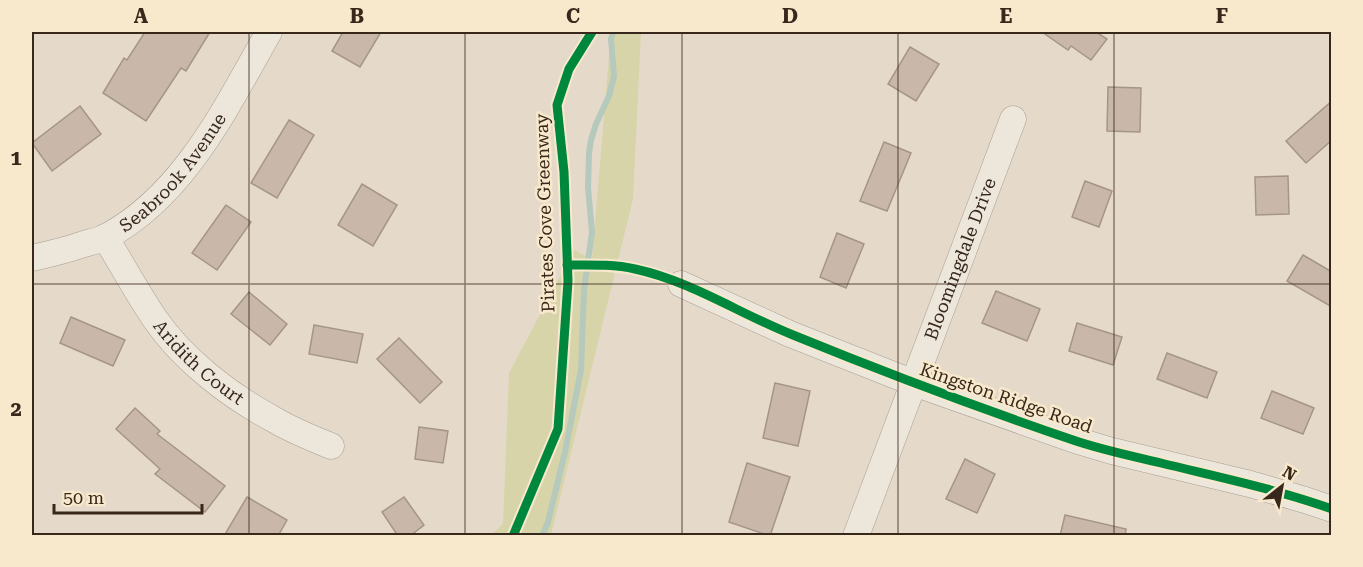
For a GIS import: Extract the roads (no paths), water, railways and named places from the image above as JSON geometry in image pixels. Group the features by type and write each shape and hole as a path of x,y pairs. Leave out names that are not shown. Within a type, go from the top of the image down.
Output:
{"street":[{"name":"Seabrook Avenue","path":"32,258 58,253 105,237 140,214 164,193 204,142 269,32"},
{"name":"Bloomingdale Drive","path":"856,536 1013,119"},
{"name":"Aridith Court","path":"105,237 156,320 191,359 216,382 244,402 273,420 331,446"},
{"name":"Kingston Ridge Road","path":"681,284 790,334 914,383 1075,440 1251,484 1332,509"}],"waterway":[{"path":"542,536 548,522 565,452 581,370 584,290 592,232 588,187 589,153 596,124 609,96 614,76 611,39 613,32"}]}
